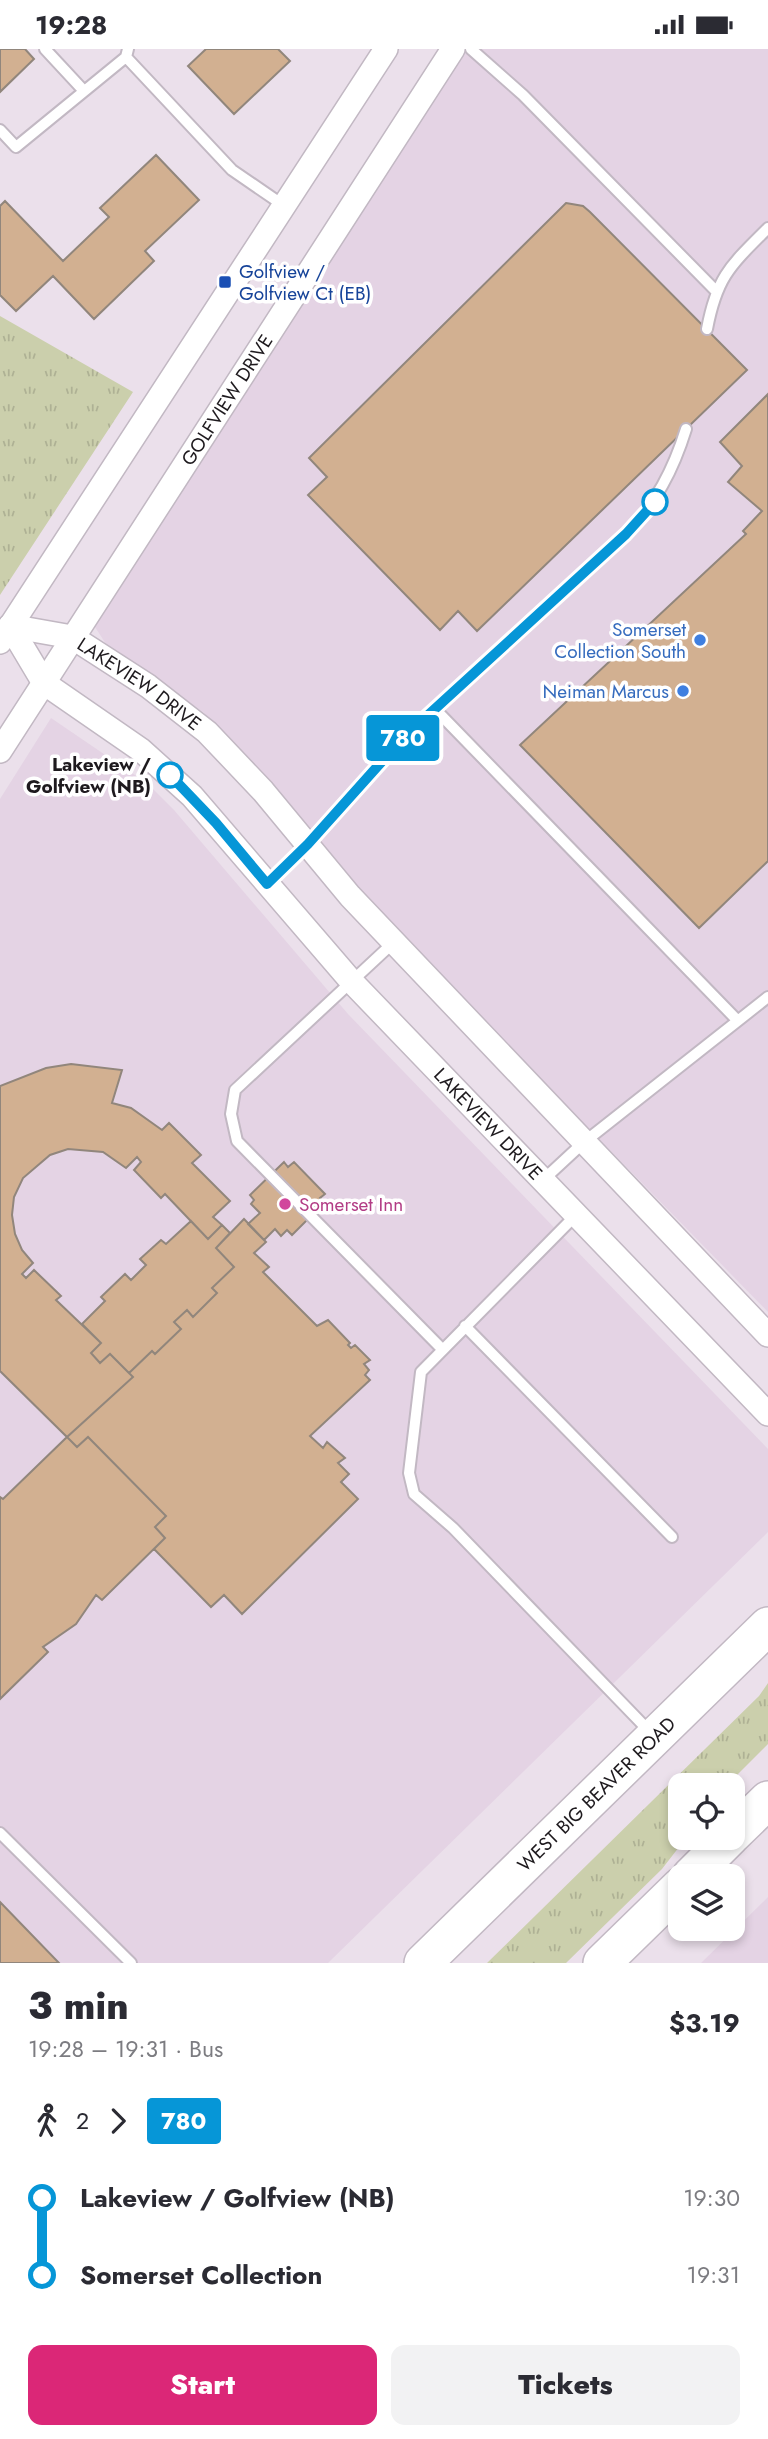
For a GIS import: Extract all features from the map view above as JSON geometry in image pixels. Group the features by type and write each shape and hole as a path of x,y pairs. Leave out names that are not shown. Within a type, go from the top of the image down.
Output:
{"main road":[{"name":"WEST BIG BEAVER ROAD","path":"423,1963 768,1626"},
{"path":"745,1823 768,1800"},
{"path":"703,1864 718,1850"},
{"path":"602,1963 668,1899"}],"street":[{"path":"5,634 386,49"},
{"name":"GOLFVIEW DRIVE","path":"0,751 453,49"},
{"name":"LAKEVIEW DRIVE","path":"5,634 72,636 148,686 207,732 394,942 768,1335"},
{"name":"LAKEVIEW DRIVE","path":"5,634 44,683 166,771 216,823 352,982 768,1414"}],"lane":[{"path":"45,49 84,91"},
{"path":"471,49 514,87 715,290"},
{"path":"0,130 16,147 127,53 232,170 283,205"},
{"path":"707,329 715,290 732,265 768,228"},
{"path":"267,884 308,844 402,739 639,520 666,484 686,429"},
{"path":"436,710 737,1020"},
{"path":"394,942 235,1090 231,1114 237,1141 442,1349"},
{"path":"542,1181 583,1143 768,997"},
{"path":"575,1216 421,1372 409,1473 414,1494 453,1528 655,1737"},
{"path":"465,1326 672,1537"},
{"path":"0,1833 131,1963"}],"shaded area":[{"path":"468,49 768,49 768,1312 397,932 239,747 203,712 106,644 95,627 97,615"},
{"path":"51,718 148,784 174,810 348,1014 768,1449 768,1532 328,1963 0,1963 0,799"},
{"path":"768,1897 768,1963 701,1963 723,1941 745,1941 745,1920"}],"green space":[{"path":"0,316 133,392 0,595"},
{"path":"768,1683 768,1744 739,1773 681,1773 759,1696"},
{"path":"668,1785 668,1850 677,1850 662,1869 566,1963 487,1963"}],"building":[{"path":"0,49 25,49 34,59 0,92"},
{"path":"206,49 278,49 290,61 234,114 188,66"},
{"path":"156,155 199,200 145,251 154,261 94,319 53,276 16,311 0,295 0,206 5,201 63,261 109,217 100,208"},
{"path":"566,203 583,206 590,212 747,370 477,631 458,611 440,630 308,495 327,477 309,458"},
{"name":"Somerset Collection South","path":"768,394 768,861 699,928 520,745 746,534 743,531 762,511 728,482 742,466 720,442"},
{"path":"71,1064 122,1070 112,1103 131,1108 162,1130 169,1123 201,1155 192,1163 230,1201 213,1217 222,1225 208,1239 165,1194 161,1198 134,1170 141,1162 137,1157 126,1168 103,1152 68,1149 50,1155 23,1178 14,1197 12,1215 15,1234 22,1250 33,1263 22,1274 26,1278 34,1270 61,1296 56,1300 101,1343 91,1353 100,1363 110,1354 133,1377 67,1437 0,1371 0,1086 46,1068"},
{"path":"284,1162 288,1167 294,1162 325,1194 320,1198 324,1203 292,1235 287,1230 281,1236 275,1229 264,1240 248,1224 260,1213 251,1204 254,1200 250,1195"},
{"path":"244,1219 266,1242 254,1253 269,1267 263,1272 317,1326 328,1320 350,1343 348,1345 351,1348 355,1345 370,1360 364,1364 369,1370 365,1375 370,1380 310,1436 323,1448 327,1442 345,1458 338,1463 349,1474 341,1482 358,1499 242,1614 224,1595 211,1607 154,1549 165,1538 155,1527 166,1516 88,1437 77,1447 67,1437 133,1377 129,1373 152,1351 155,1354 181,1329 174,1322 187,1310 193,1317 217,1293 212,1288 234,1267 216,1248"},
{"path":"191,1221 208,1239 222,1225 230,1233 216,1248 234,1267 212,1288 217,1293 193,1317 187,1310 174,1322 181,1329 155,1354 152,1351 129,1373 110,1354 100,1363 91,1353 101,1343 82,1324 105,1301 101,1297 125,1274 131,1280 146,1265 140,1259 161,1240 166,1244"},
{"path":"67,1437 77,1447 88,1437 166,1516 155,1527 165,1538 102,1600 96,1595 76,1624 43,1647 48,1652 0,1699 0,1497 3,1499"},
{"path":"0,1902 59,1963 0,1963"}],"bus line":[{"name":"780","path":"170,775 192,796 267,884 308,844 402,739 626,534 655,502"}],"place":[{"name":"Golfview / Golfview Ct (EB)","path":"225,282"},
{"name":"Somerset Collection South","path":"700,640"},
{"name":"Neiman Marcus","path":"683,691"},
{"name":"Lakeview / Golfview (NB)","path":"170,775"},
{"name":"Somerset Inn","path":"285,1204"}]}
